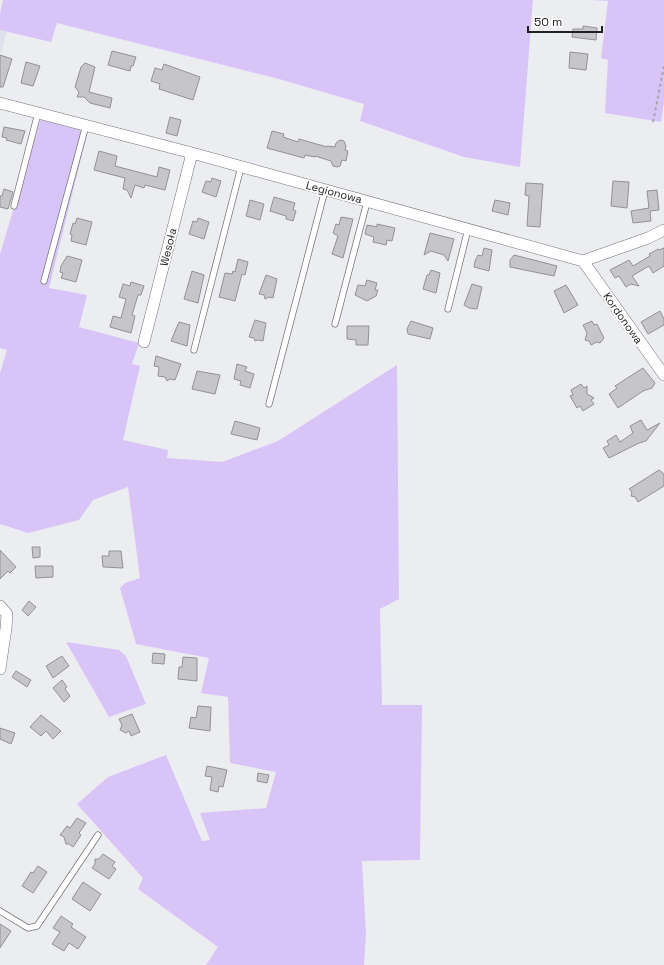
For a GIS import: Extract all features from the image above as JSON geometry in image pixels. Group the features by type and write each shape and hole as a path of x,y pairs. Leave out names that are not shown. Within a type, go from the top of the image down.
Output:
{"street":[{"name":"Legionowa","path":"0,103 192,153 583,261"},
{"name":"Wesoła","path":"144,342 192,153"},
{"path":"583,261 648,238 664,230"},
{"name":"Kordonowa","path":"583,261 664,375"},
{"path":"0,606 6,614 6,628 0,669"}],"lane":[{"path":"14,206 38,112"},
{"path":"44,281 86,125"},
{"path":"194,350 241,167"},
{"path":"269,404 325,190"},
{"path":"335,324 367,202"},
{"path":"448,309 468,229"},
{"path":"0,911 28,928 37,926 98,836"}],"path":[{"path":"653,122 664,66"}],"shaded area":[{"path":"3,0 533,0 520,167 464,157 360,121 364,104 279,79 57,23 51,42 0,30 0,13"},
{"path":"591,0 664,0 664,102 661,122 605,113 608,60 601,58 608,1"},
{"path":"0,30 7,31 1,52 0,52"},
{"path":"41,118 88,130 49,288 87,295 79,327 139,343 132,364 140,366 123,440 168,450 167,458 222,462 278,441 397,365 399,599 380,609 382,705 422,705 420,860 362,861 366,934 364,965 206,965 218,947 138,889 143,878 77,804 108,777 166,755 202,841 210,840 200,813 266,808 276,772 230,763 228,697 201,693 209,658 136,644 120,588 125,583 140,578 128,487 93,500 79,520 28,533 0,524 0,373 7,350 0,348 0,254"},
{"path":"66,642 119,650 126,656 146,704 109,717"}],"building":[{"path":"583,26 597,28 596,40 572,37 573,29 583,29"},
{"path":"112,51 136,57 130,71 108,65"},
{"path":"570,52 588,54 586,70 569,68"},
{"path":"0,55 12,59 3,87 0,87"},
{"path":"26,62 40,66 33,86 21,83"},
{"path":"85,63 95,67 89,92 112,98 110,108 90,103 84,97 77,97 79,92 75,87 81,67"},
{"path":"164,64 200,77 193,100 159,89 160,84 151,81 155,68 162,70"},
{"path":"170,117 181,120 177,136 166,133"},
{"path":"4,127 25,131 21,144 6,140 7,138 2,137"},
{"path":"272,131 284,134 283,137 298,142 299,139 327,147 335,147 336,143 340,140 344,141 346,146 345,150 348,151 346,161 342,160 340,166 337,167 333,166 331,161 315,156 305,155 304,158 267,148"},
{"path":"99,151 117,156 115,166 157,177 159,167 170,170 165,190 145,185 144,188 135,185 131,198 127,190 123,189 125,178 94,170"},
{"path":"212,178 221,181 216,197 202,192 206,181 211,182"},
{"path":"613,181 629,182 627,208 611,206"},
{"path":"526,183 543,184 540,227 527,226 529,196 525,195"},
{"path":"4,189 13,192 8,209 0,207 0,196 2,196"},
{"path":"657,190 659,210 650,211 651,221 633,223 631,211 649,208 647,191"},
{"path":"274,197 295,203 293,210 296,211 293,221 286,219 286,216 270,211"},
{"path":"250,200 264,204 260,220 246,216"},
{"path":"495,200 510,203 508,215 492,211"},
{"path":"341,217 353,219 343,258 332,254 338,236 333,233 336,224 339,225"},
{"path":"77,218 92,222 86,245 71,241 72,235 70,234 73,223 75,224"},
{"path":"198,218 209,222 204,239 189,234 193,221 197,222"},
{"path":"377,224 395,228 392,241 387,240 386,245 373,242 374,237 365,234 367,225 377,227"},
{"path":"430,233 454,239 448,261 444,255 431,251 424,255"},
{"path":"484,248 492,250 489,271 474,267 478,255 482,256"},
{"path":"664,248 664,266 653,273 649,266 632,276 639,286 631,284 626,287 619,276 615,278 610,270 629,260 633,266 650,256 649,254 658,249"},
{"path":"514,255 557,266 554,276 510,267 510,260"},
{"path":"67,256 82,260 76,282 61,278 63,273 60,272 61,266"},
{"path":"238,259 248,262 245,275 242,274 235,301 219,297 225,273 232,274 233,271 235,272"},
{"path":"431,270 440,273 436,293 423,289 427,275 429,275"},
{"path":"192,271 204,275 198,303 184,299"},
{"path":"266,275 277,279 273,298 269,297 265,299 264,295 259,294"},
{"path":"367,280 377,283 375,290 378,290 376,296 367,301 355,295 358,285 365,286"},
{"path":"131,282 144,286 141,295 138,295 132,315 135,316 131,333 110,327 113,316 121,318 126,299 119,297 123,284 130,286"},
{"path":"472,284 482,287 477,309 469,308 464,305"},
{"path":"566,285 578,305 564,313 554,291"},
{"path":"660,311 664,319 664,325 648,334 641,322"},
{"path":"255,320 266,323 263,341 255,341 254,338 249,337"},
{"path":"411,321 433,328 430,339 408,334 407,329"},
{"path":"592,321 594,325 597,324 604,338 600,343 597,342 591,345 589,341 585,340 587,333 583,325"},
{"path":"179,322 190,325 187,346 171,341"},
{"path":"347,326 369,326 368,345 356,345 356,340 347,339"},
{"path":"156,356 181,364 175,380 170,379 167,381 165,377 158,376 159,367 154,366"},
{"path":"237,364 247,367 245,371 254,374 250,388 240,385 241,381 234,379"},
{"path":"643,368 655,383 652,388 643,391 618,408 609,394 617,388 615,386"},
{"path":"197,371 220,375 215,394 192,389"},
{"path":"581,384 584,388 587,386 587,394 594,398 591,400 594,404 583,411 580,406 577,408 570,396 573,395 571,390"},
{"path":"641,420 647,430 660,423 646,441 609,458 603,448 609,445 607,441 616,435 620,442 633,433 630,426"},
{"path":"235,421 260,428 257,440 231,434"},
{"path":"659,470 664,474 664,486 638,502 635,497 631,496 632,492 629,489"},
{"path":"32,547 40,547 40,557 33,558"},
{"path":"0,550 16,567 10,573 8,571 0,579"},
{"path":"109,551 121,551 123,568 103,567 102,556 109,556"},
{"path":"35,566 53,566 53,577 36,578"},
{"path":"29,601 36,607 28,616 22,610"},
{"path":"153,653 165,654 164,664 152,663"},
{"path":"62,656 69,666 53,678 46,666"},
{"path":"183,657 197,658 197,681 178,679 179,667 182,667"},
{"path":"16,671 31,680 27,687 12,677"},
{"path":"62,680 67,687 65,689 70,696 64,702 53,688"},
{"path":"198,706 211,707 210,731 189,728 191,717 196,718"},
{"path":"132,714 140,732 131,736 129,731 126,733 120,730 122,725 119,719"},
{"path":"41,715 61,731 53,739 46,731 41,736 30,727"},
{"path":"0,728 15,733 11,744 0,739"},
{"path":"207,766 227,770 223,787 219,786 218,792 210,790 212,777 205,776"},
{"path":"258,773 269,775 267,783 257,781"},
{"path":"77,818 86,823 79,833 81,835 73,847 66,844 64,837 60,835 67,826 70,828"},
{"path":"103,854 115,862 112,866 116,869 109,879 92,868 95,864 95,859 99,859"},
{"path":"38,866 47,872 33,893 22,886 31,872 33,873"},
{"path":"83,882 101,894 90,911 72,899"},
{"path":"61,916 73,924 71,927 86,937 78,949 69,943 64,951 52,944 60,932 53,928"},
{"path":"0,924 11,931 0,948"}]}
